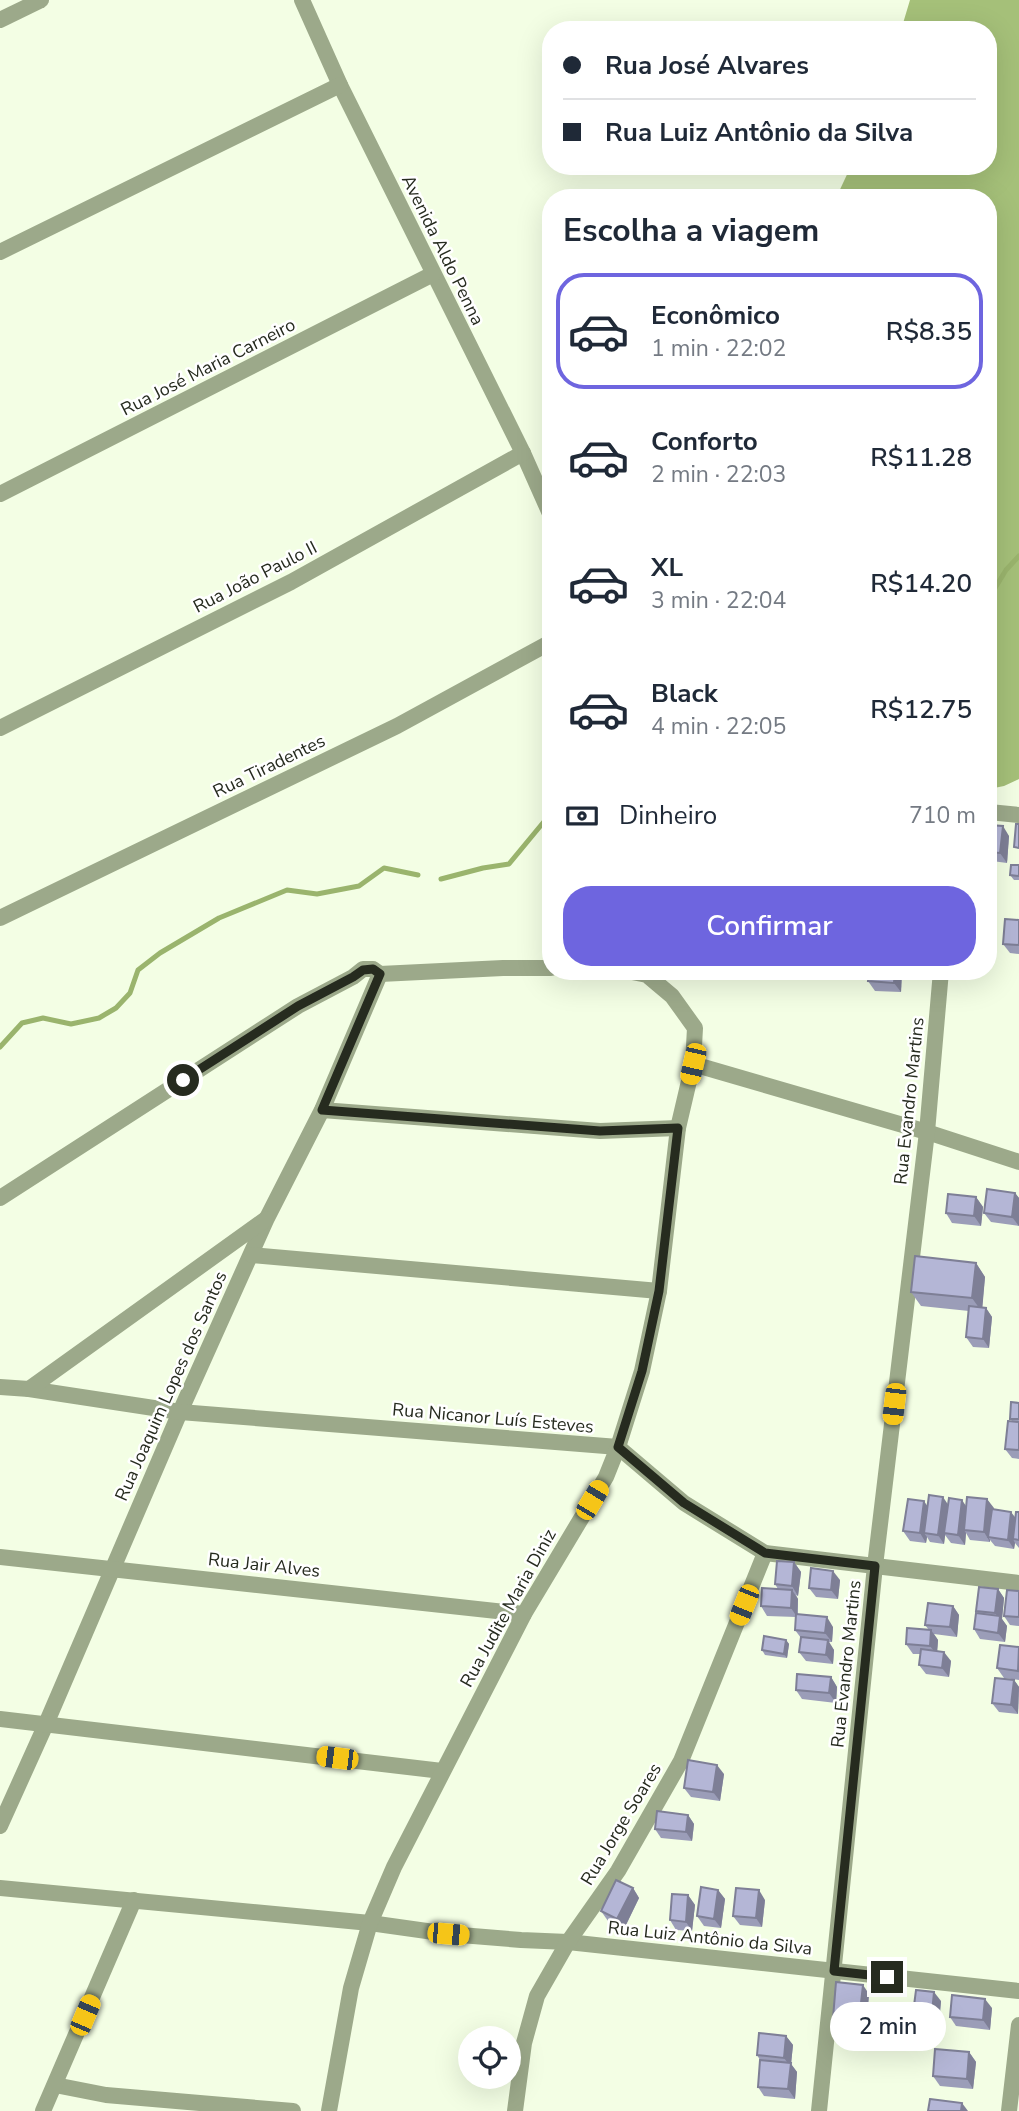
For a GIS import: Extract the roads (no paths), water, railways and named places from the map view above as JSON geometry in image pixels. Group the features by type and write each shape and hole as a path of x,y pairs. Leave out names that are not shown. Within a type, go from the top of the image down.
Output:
{"street":[{"path":"0,20 41,0"},
{"name":"Avenida Aldo Penna","path":"302,0 340,85 542,496"},
{"path":"0,252 340,85"},
{"name":"Rua José Maria Carneiro","path":"0,494 432,274"},
{"name":"Rua João Paulo II","path":"0,728 291,582 523,453"},
{"name":"Rua Tiradentes","path":"0,918 397,726 542,647"},
{"path":"997,814 1019,815"},
{"path":"0,1198 298,1006 363,970 542,968"},
{"name":"Rua Joaquim Lopes dos Santos","path":"0,1826 267,1218 322,1110 376,971"},
{"name":"Rua Judite Maria Diniz","path":"329,2111 351,1988 370,1923 394,1867 524,1614 606,1477 642,1371 659,1291 678,1128 693,1064 695,1028 672,996 653,980"},
{"name":"Rua Evandro Martins","path":"819,2111 875,1566 927,1132 940,980"},
{"path":"693,1064 927,1132 1019,1162"},
{"path":"322,1110 600,1131 678,1128"},
{"path":"29,1389 267,1218"},
{"path":"252,1255 659,1291"},
{"name":"Rua Nicanor Luís Esteves","path":"0,1387 180,1412 618,1447"},
{"path":"618,1447 684,1503 765,1553 1019,1583"},
{"name":"Rua Jorge Soares","path":"515,2111 524,2043 537,1996 568,1942 618,1871 681,1761 765,1553"},
{"name":"Rua Jair Alves","path":"0,1557 112,1567 524,1614"},
{"path":"0,1719 442,1771"},
{"name":"Rua Luiz Antônio da Silva","path":"0,1888 370,1923 448,1934 568,1942 1019,1991"},
{"path":"43,2111 134,1900"},
{"path":"1009,2111 1019,2025"},
{"path":"55,2084 106,2095 293,2111"}],"waterway":[{"path":"997,585 1019,556"},
{"path":"441,879 509,864 542,824"},
{"path":"0,1047 22,1023 43,1018 71,1024 99,1018 116,1008 130,993 138,970 160,953 219,918 287,890 317,894 359,886 384,868 418,875"}]}
